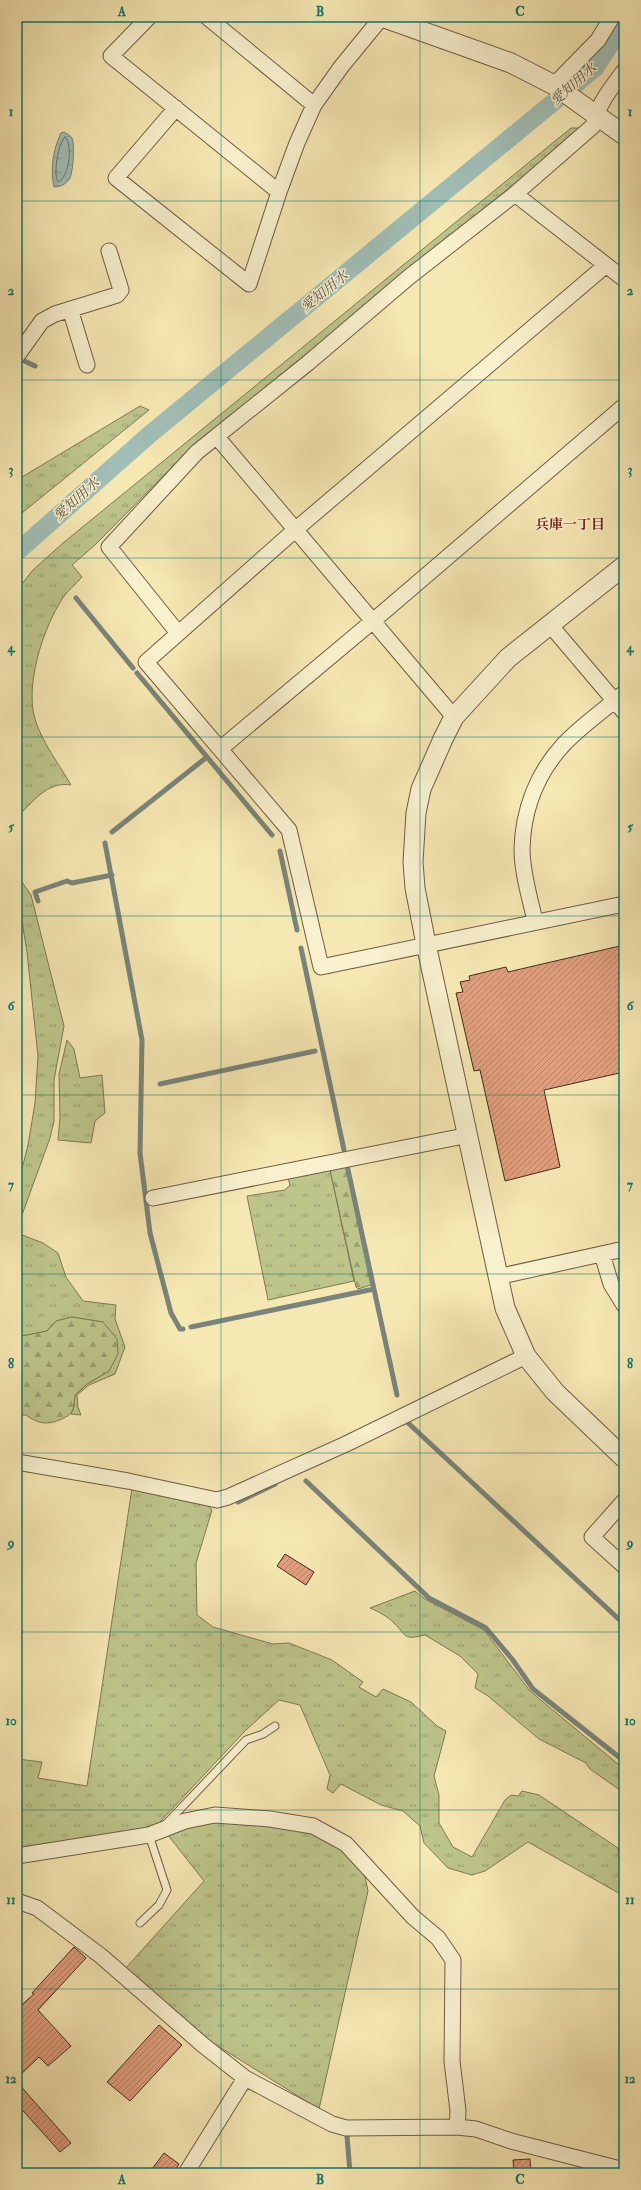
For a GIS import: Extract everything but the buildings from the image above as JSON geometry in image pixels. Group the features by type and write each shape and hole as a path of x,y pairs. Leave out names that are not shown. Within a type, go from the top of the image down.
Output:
{"street":[{"path":"149,17 111,56 279,192"},
{"path":"207,17 314,105"},
{"path":"554,85 598,40 612,17"},
{"path":"176,108 116,178 249,284 279,192 297,143 314,105 341,67 386,18 484,52 554,85 589,108 624,135"},
{"path":"589,108 624,71"},
{"path":"178,633 109,547 197,452 409,277 515,194 593,126 589,108"},
{"path":"515,194 605,266 624,279"},
{"path":"17,356 42,321 55,314 117,295 120,290 109,251"},
{"path":"605,266 295,530 146,662 289,830 321,968 426,944 624,904"},
{"path":"70,309 87,365"},
{"path":"220,749 373,621 624,406"},
{"path":"217,437 454,717"},
{"path":"624,566 551,626 508,658 454,717 431,764 421,789 416,813 414,862 415,881 426,944 469,1135 497,1277 505,1308 526,1356 555,1392 624,1458"},
{"path":"535,921 524,871 522,849 527,811 532,794 550,762 564,745 621,702 551,626"},
{"path":"153,1198 469,1135"},
{"path":"497,1277 624,1249"},
{"path":"602,1254 611,1284 624,1305"},
{"path":"17,1462 128,1481 217,1500 228,1497 346,1444 526,1356"},
{"path":"624,1501 592,1537 624,1566"},
{"path":"17,1856 154,1833 185,1821 215,1815 270,1819 313,1826 346,1844 413,1917 438,1938 453,1960 452,2061 458,2111 457,2127"},
{"path":"17,1900 37,1908 101,1956 203,2045 245,2078 332,2124 346,2128 457,2127 476,2129 511,2141 624,2170"},
{"path":"186,2173 245,2078"}],"lane":[{"path":"140,1923 159,1905 167,1890 154,1833 246,1740 263,1734 275,1726"}],"green space":[{"path":"571,128 580,128 578,132 189,450 95,545 72,565 82,577 64,596 49,624 35,667 32,696 35,720 43,739 71,785 55,786 48,789 35,799 17,817 17,590 33,570 63,543"},
{"path":"140,406 149,410 17,517 17,480"},
{"path":"17,875 31,895 64,1026 54,1080 54,1121 50,1138 22,1215 17,1213 17,1189 28,1145 35,1103 38,1056 27,952 17,891"},
{"path":"67,1040 74,1049 80,1078 102,1075 105,1113 95,1121 91,1143 58,1140 60,1118 59,1074"},
{"path":"346,1166 371,1285 358,1289 356,1287 330,1170"},
{"path":"330,1170 354,1281 268,1300 247,1196 285,1190 290,1185 288,1178"},
{"path":"17,1233 43,1243 58,1253 66,1277 83,1301 116,1305 115,1319 125,1347 115,1374 89,1385 77,1395 78,1407 81,1415 71,1414 74,1407 75,1395 87,1384 109,1371 103,1322 72,1317 56,1321 47,1331 17,1337"},
{"path":"72,1317 103,1322 117,1339 118,1354 109,1371 87,1384 75,1395 72,1411 64,1418 54,1422 45,1423 35,1421 26,1415 17,1415 17,1337 47,1331 56,1321"},
{"path":"132,1488 207,1504 212,1510 196,1563 197,1615 213,1627 273,1644 289,1643 332,1660 363,1682 359,1687 376,1697 383,1689 411,1702 437,1726 446,1731 434,1776 439,1795 439,1823 453,1847 472,1857 505,1800 511,1795 518,1796 522,1791 539,1795 618,1848 621,1865 624,1867 624,1896 528,1842 485,1871 472,1875 448,1868 424,1843 420,1826 403,1811 381,1805 341,1784 333,1793 327,1789 330,1775 300,1705 279,1700 246,1730 158,1824 143,1830 17,1851 17,1759 42,1762 38,1778 87,1786"},
{"path":"415,1591 425,1599 484,1630 530,1691 624,1769 624,1793 590,1769 586,1763 539,1739 488,1696 475,1688 478,1674 460,1656 425,1635 413,1637 406,1636 389,1618 370,1608"},
{"path":"221,1819 311,1830 335,1843 364,1871 368,1891 319,2109 208,2040 125,1969 204,1881 167,1834 199,1821"}],"water":[{"path":"64,132 72,138 73,141 72,170 70,178 67,182 61,186 54,187 52,166 54,153 61,133"}],"waterway":[{"name":"愛知用水","path":"17,552 149,435 595,68 624,24"},
{"path":"18,358 35,366"},
{"path":"76,598 133,668"},
{"path":"137,673 272,835"},
{"path":"112,832 207,757"},
{"path":"105,843 142,1040 140,1153 150,1233 171,1313 180,1329 183,1329"},
{"path":"280,851 297,930"},
{"path":"38,901 35,892 67,881 72,883 112,875"},
{"path":"301,948 344,1150"},
{"path":"160,1084 315,1051"},
{"path":"347,1165 397,1395"},
{"path":"191,1327 374,1289"},
{"path":"403,1423 406,1421 624,1624"},
{"path":"306,1481 429,1598 486,1628 512,1659 533,1689 624,1761"},
{"path":"238,1502 275,1484"},
{"path":"347,2136 350,2173"}],"district":[{"name":"兵庫一丁目","path":"570,524"}]}
